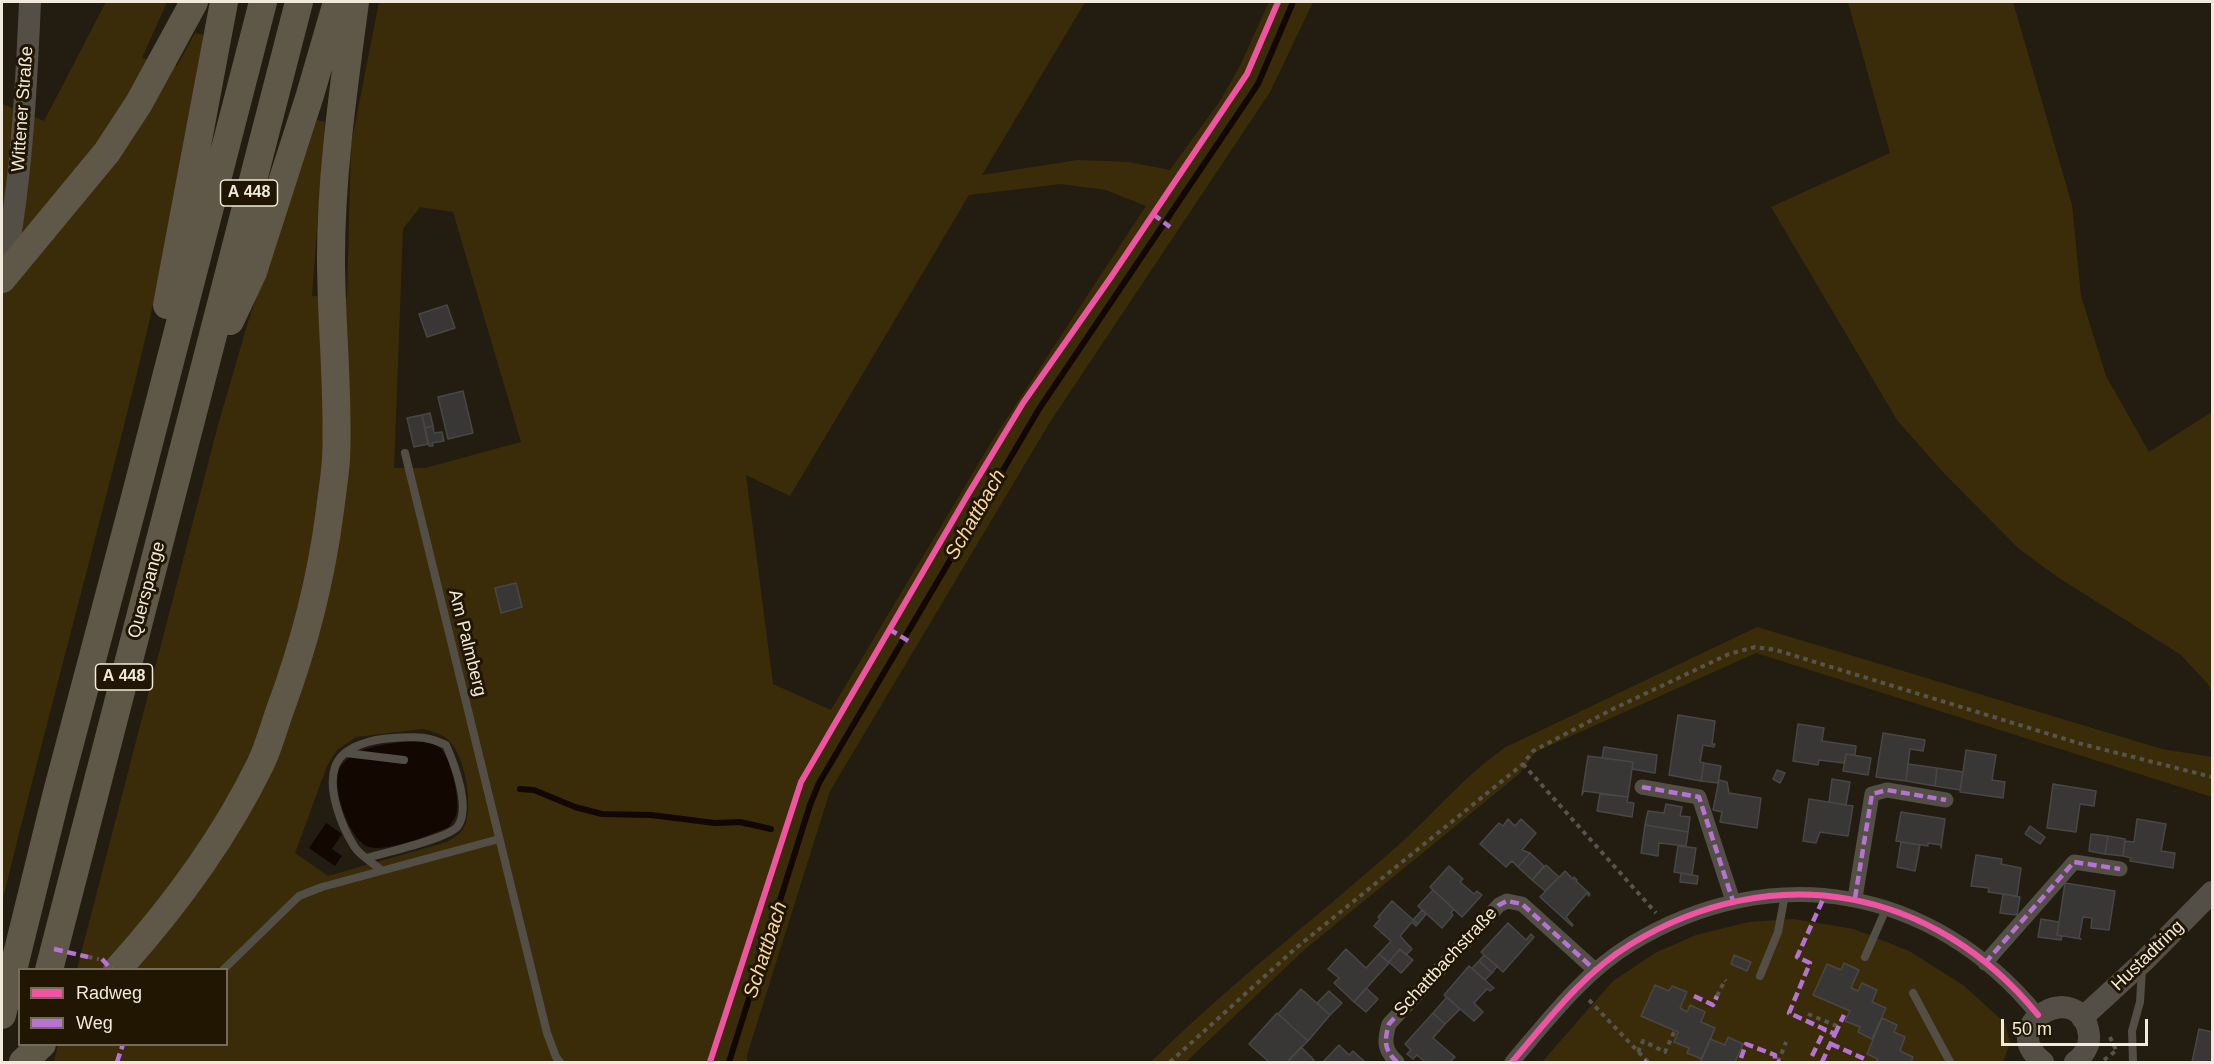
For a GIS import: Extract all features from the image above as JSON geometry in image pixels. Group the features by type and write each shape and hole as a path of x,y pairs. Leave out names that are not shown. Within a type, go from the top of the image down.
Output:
{"highway":[{"path":"2,279 107,152 139,103 195,2"},
{"path":"133,505 177,244 224,2"},
{"name":"A 448","path":"133,505 263,2"},
{"name":"A 448","path":"200,386 299,2"},
{"path":"200,386 253,272 310,95 337,2"},
{"path":"123,963 161,918 223,832 261,762 287,692 312,613 327,537 336,460 336,377 331,268 332,211 340,115 355,2"},
{"name":"Querspange","path":"49,968 200,386"},
{"name":"Querspange","path":"2,1015 56,796 133,505"},
{"path":"28,1062 32,1046"},
{"path":"23,1062 40,1046"}],"street":[{"name":"Wittener Straße","path":"2,288 17,188 26,96 30,2"},
{"path":"1642,787 1699,797 1733,901"},
{"path":"1855,898 1872,794 1887,790 1946,800"},
{"path":"1985,963 2074,862 2120,869"},
{"name":"Hustadtring","path":"2082,1018 2143,962 2212,892"},
{"path":"1512,1062 1595,970 1629,945 1665,925 1708,908 1733,901 1785,894 1855,898 1886,907 1932,927 1985,963 2025,999 2038,1015"},
{"name":"Schattbachstraße","path":"1397,1062 1388,1054 1385,1046 1389,1024 1499,904 1515,901 1522,904 1595,970"},
{"path":"2038,1061 2029,1040 2031,1026 2038,1015 2057,1007 2071,1009 2082,1018 2088,1032 2089,1039 2084,1054 2078,1062"}],"lane":[{"name":"Am Palmberg","path":"405,453 547,1033 560,1062"},
{"path":"367,858 446,835 458,826 463,810 456,768 446,745 428,736 383,738 364,743 344,753 335,767 333,790 338,812 355,848 381,870"},
{"path":"344,753 404,760"},
{"path":"223,968 299,896 381,870 499,839"},
{"path":"1760,976 1778,932 1785,894"},
{"path":"1865,957 1886,907"},
{"path":"2133,1062 2132,1031 2140,1002 2143,962"},
{"path":"1913,993 1950,1062"}],"path":[{"path":"1523,764 1647,901 1665,925"},
{"path":"1718,996 1726,981"},
{"path":"1578,988 1648,1062"},
{"path":"1808,1014 1839,1027"},
{"path":"1638,1052 1643,1041 1665,1052 1675,1030"},
{"path":"1778,1062 1786,1042"},
{"path":"2102,1062 2116,1050 2131,1048"}],"shaded area":[{"path":"106,2 167,2 142,58 177,66 195,33 204,35 149,324 2,902 2,104 44,121"},
{"path":"379,2 1085,2 982,175 1078,160 1128,162 1170,170 1220,101 1240,66 1269,2 1313,2 1270,92 1050,422 830,791 747,1055 747,1062 54,1062 58,1046 228,1046 228,968 77,968 218,425 248,322 317,120 325,122 312,296 347,298 351,145","holes":["1061,184 1106,190 1146,206 992,441 831,710 773,684 746,475 790,496 969,195","420,207 453,212 521,442 425,468 394,468 403,229","423,729 445,737 452,744 462,764 467,789 468,813 463,829 456,836 447,842 328,876 295,853 327,766 337,750 356,737"]},
{"path":"1848,2 2013,2 2072,205 2081,296 2106,376 2149,452 2212,412 2212,694 2208,684 2181,655 2056,576 2018,548 1941,470 1897,420 1771,207 1890,153"},
{"path":"1757,627 2162,749 2212,757 2212,797 1756,653 1535,753 1519,774 1304,950 1186,1062 1151,1062 1244,977 1373,868 1490,758 1504,748"},
{"path":"409,741 433,744 444,753 451,768 455,787 456,815 449,827 420,838 387,847 369,847 354,834 343,810 338,785 341,766 363,750"},
{"path":"326,823 342,834 332,849 342,856 335,866 309,848"},
{"path":"1793,919 1854,929 1909,951 1963,985 2005,1023 2010,1043 2003,1062 1542,1062 1613,981 1655,953 1696,935 1749,922"}],"building":[{"path":"447,305 455,328 427,337 419,314"},
{"path":"463,391 473,433 448,439 438,397"},
{"path":"430,413 433,426 425,428 422,415"},
{"path":"422,415 428,444 414,447 407,418"},
{"path":"433,426 434,433 442,432 444,441 432,443 433,446 429,446 425,428"},
{"path":"516,583 522,607 501,613 495,588"},
{"path":"1678,715 1715,721 1712,744 1715,744 1714,747 1703,745 1700,762 1704,763 1701,781 1669,775"},
{"path":"1798,724 1824,728 1822,741 1856,746 1855,755 1846,754 1844,763 1819,760 1818,765 1793,761"},
{"path":"1883,733 1925,740 1923,751 1910,749 1906,781 1876,777"},
{"path":"1604,747 1657,755 1655,773 1632,769 1633,762 1602,758"},
{"path":"1966,750 1996,755 1992,780 2005,782 2003,798 1960,792"},
{"path":"1846,754 1871,758 1868,775 1843,771"},
{"path":"1588,756 1633,762 1628,797 1584,791 1582,795"},
{"path":"1704,763 1721,766 1718,783 1701,781"},
{"path":"1908,764 1937,768 1935,786 1906,781"},
{"path":"1937,768 1963,772 1960,790 1935,786"},
{"path":"1777,770 1785,773 1780,783 1773,779"},
{"path":"1832,779 1850,782 1846,805 1829,802"},
{"path":"1719,780 1727,782 1729,793 1761,798 1757,828 1720,822 1722,812 1713,810"},
{"path":"2053,784 2096,791 2094,806 2080,804 2076,832 2047,828"},
{"path":"1600,794 1628,797 1627,802 1634,803 1632,817 1597,811"},
{"path":"1809,799 1853,806 1848,836 1820,832 1816,843 1803,841"},
{"path":"1666,804 1682,807 1680,816 1690,817 1688,832 1645,825 1648,811 1664,813"},
{"path":"1901,812 1945,819 1941,848 1941,845 1928,843 1928,846 1896,841"},
{"path":"1508,819 1515,826 1521,819 1536,833 1522,850 1530,853 1518,867 1512,861 1506,867 1480,844 1499,823 1503,826"},
{"path":"2137,819 2166,824 2161,851 2175,853 2173,868 2130,861 2131,858 2123,856 2125,841 2134,842"},
{"path":"1645,825 1688,832 1686,846 1659,843 1658,856 1641,853"},
{"path":"2030,826 2045,837 2040,844 2025,834"},
{"path":"2091,834 2108,836 2105,854 2089,851"},
{"path":"2108,836 2125,839 2123,856 2105,854"},
{"path":"1901,842 1920,845 1915,871 1897,867"},
{"path":"1678,846 1696,848 1692,875 1674,872"},
{"path":"1530,853 1544,866 1532,880 1518,867"},
{"path":"1976,855 2002,859 2001,864 2021,868 2017,896 1988,892 1989,888 1971,886"},
{"path":"1546,865 1559,877 1545,891 1532,880"},
{"path":"1449,866 1463,879 1460,882 1474,894 1477,891 1482,895 1462,917 1430,887"},
{"path":"1565,871 1590,894 1589,896 1587,893 1566,917 1572,926 1540,897"},
{"path":"1681,873 1698,876 1697,884 1680,882"},
{"path":"2065,883 2115,891 2109,930 2091,928 2092,918 2083,917 2079,938 2081,939 2057,935"},
{"path":"1433,890 1454,909 1451,913 1453,915 1442,928 1418,906"},
{"path":"2003,894 2020,897 2017,915 2000,913"},
{"path":"1392,901 1418,924 1416,926 1412,922 1400,936 1412,949 1406,955 1400,949 1389,962 1379,954 1391,941 1374,926 1380,919 1378,917"},
{"path":"1422,910 1426,914 1418,924 1413,920"},
{"path":"2041,919 2059,922 2057,935 2062,936 2061,940 2038,937"},
{"path":"1508,923 1526,940 1531,934 1534,937 1503,972 1481,952"},
{"path":"1346,949 1366,968 1379,954 1389,963 1354,1002 1334,983 1339,978 1328,969"},
{"path":"1400,949 1413,960 1401,973 1389,962"},
{"path":"1484,955 1497,966 1492,973 1479,961"},
{"path":"1734,955 1751,962 1747,971 1731,964"},
{"path":"1479,961 1492,973 1485,980 1472,968"},
{"path":"1844,963 1859,970 1851,988 1858,991 1862,983 1877,990 1872,1002 1886,1008 1872,1039 1858,1032 1860,1027 1845,1021 1850,1011 1813,995 1827,964 1841,970"},
{"path":"1469,966 1494,988 1490,991 1487,989 1474,1003 1483,1012 1474,1021 1444,995"},
{"path":"1655,985 1669,991 1672,986 1687,992 1680,1008 1687,1012 1690,1005 1705,1012 1701,1022 1715,1028 1702,1059 1687,1053 1689,1048 1674,1042 1678,1032 1641,1016"},
{"path":"1366,988 1378,999 1366,1012 1354,1002"},
{"path":"1301,989 1330,1015 1308,1041 1278,1014"},
{"path":"1329,991 1342,1003 1330,1015 1317,1003"},
{"path":"1447,997 1460,1009 1445,1024 1433,1013"},
{"path":"1277,1013 1308,1041 1287,1062 1269,1062 1249,1044"},
{"path":"1433,1013 1445,1024 1433,1038 1455,1057 1450,1062 1425,1062 1417,1055 1413,1059 1407,1054 1411,1050 1405,1044"},
{"path":"1882,1018 1897,1025 1894,1032 1905,1037 1900,1051 1913,1057 1911,1062 1876,1062 1878,1059 1867,1054"},
{"path":"2199,1029 2212,1032 2212,1062 2192,1062"},
{"path":"1728,1037 1743,1044 1735,1062 1700,1062 1710,1039 1725,1045"},
{"path":"1339,1045 1349,1055 1353,1051 1365,1062 1323,1062"},
{"path":"1301,1047 1314,1060 1291,1062 1289,1060"}],"waterway":[{"name":"Schattbach","path":"729,1062 810,805 819,783 1039,409 1258,84 1293,2"},
{"path":"520,789 534,790 575,807 602,814 651,815 715,823 740,822 771,829"}],"marked path":[{"path":"1153,214 1170,227"},
{"path":"889,629 910,642"},
{"path":"1642,787 1699,797 1733,901"},
{"path":"1855,898 1872,794 1887,790 1946,800"},
{"path":"1985,963 2074,862 2120,869"},
{"path":"1822,1062 1835,1034 1789,1013 1810,963 1797,957 1825,895"},
{"path":"1397,1062 1386,1045 1389,1024 1499,905 1507,901 1522,904 1595,970"},
{"path":"54,949 88,957"},
{"path":"102,959 110,968"},
{"path":"1694,996 1713,1005 1717,996"},
{"path":"1835,1034 1844,1015"},
{"path":"1812,1056 1825,1029"},
{"path":"1741,1058 1746,1044 1775,1055 1775,1061 1780,1062"},
{"path":"1831,1044 1867,1060"},
{"path":"117,1062 122,1046"}],"cycle path":[{"path":"710,1062 801,782 1023,403 1111,277 1247,74 1278,2"},
{"path":"1512,1062 1581,983 1631,944 1685,917 1740,901 1794,895 1848,899 1901,913 1950,937 1996,971 2038,1015"}]}
